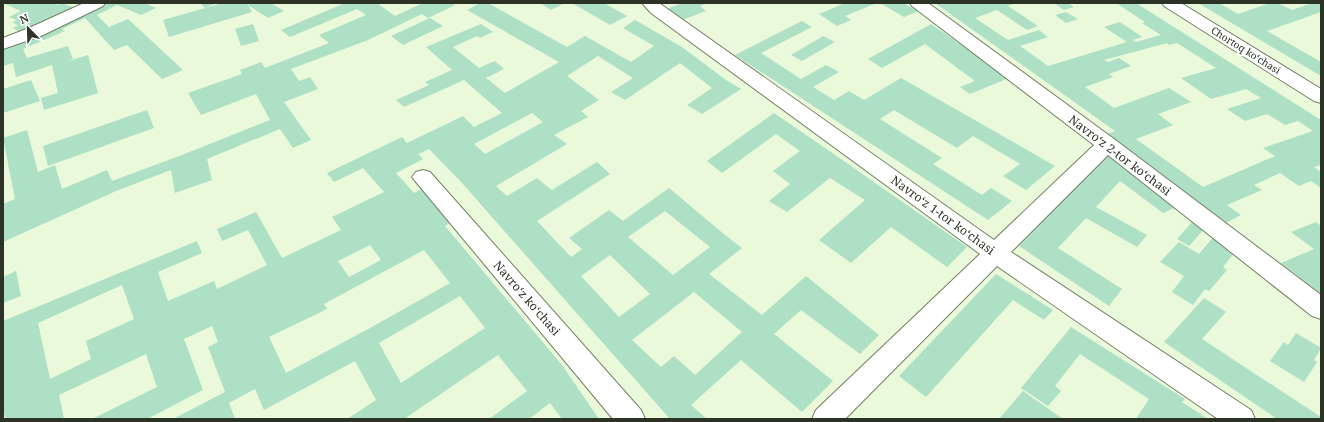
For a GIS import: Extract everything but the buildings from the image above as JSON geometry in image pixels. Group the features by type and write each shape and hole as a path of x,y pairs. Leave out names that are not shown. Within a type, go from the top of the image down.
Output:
{"street":[{"path":"3,44 35,32 97,3"},
{"name":"Navroʻz 1-tor koʻchasi","path":"650,3 657,10 997,254 1241,419"},
{"name":"Navroʻz 2-tor koʻchasi","path":"918,3 1107,144 1321,309"},
{"name":"Chortoq koʻchasi","path":"1170,3 1321,97"},
{"path":"826,419 997,254 1107,144"},
{"name":"Navroʻz koʻchasi","path":"423,177 631,419"}]}
